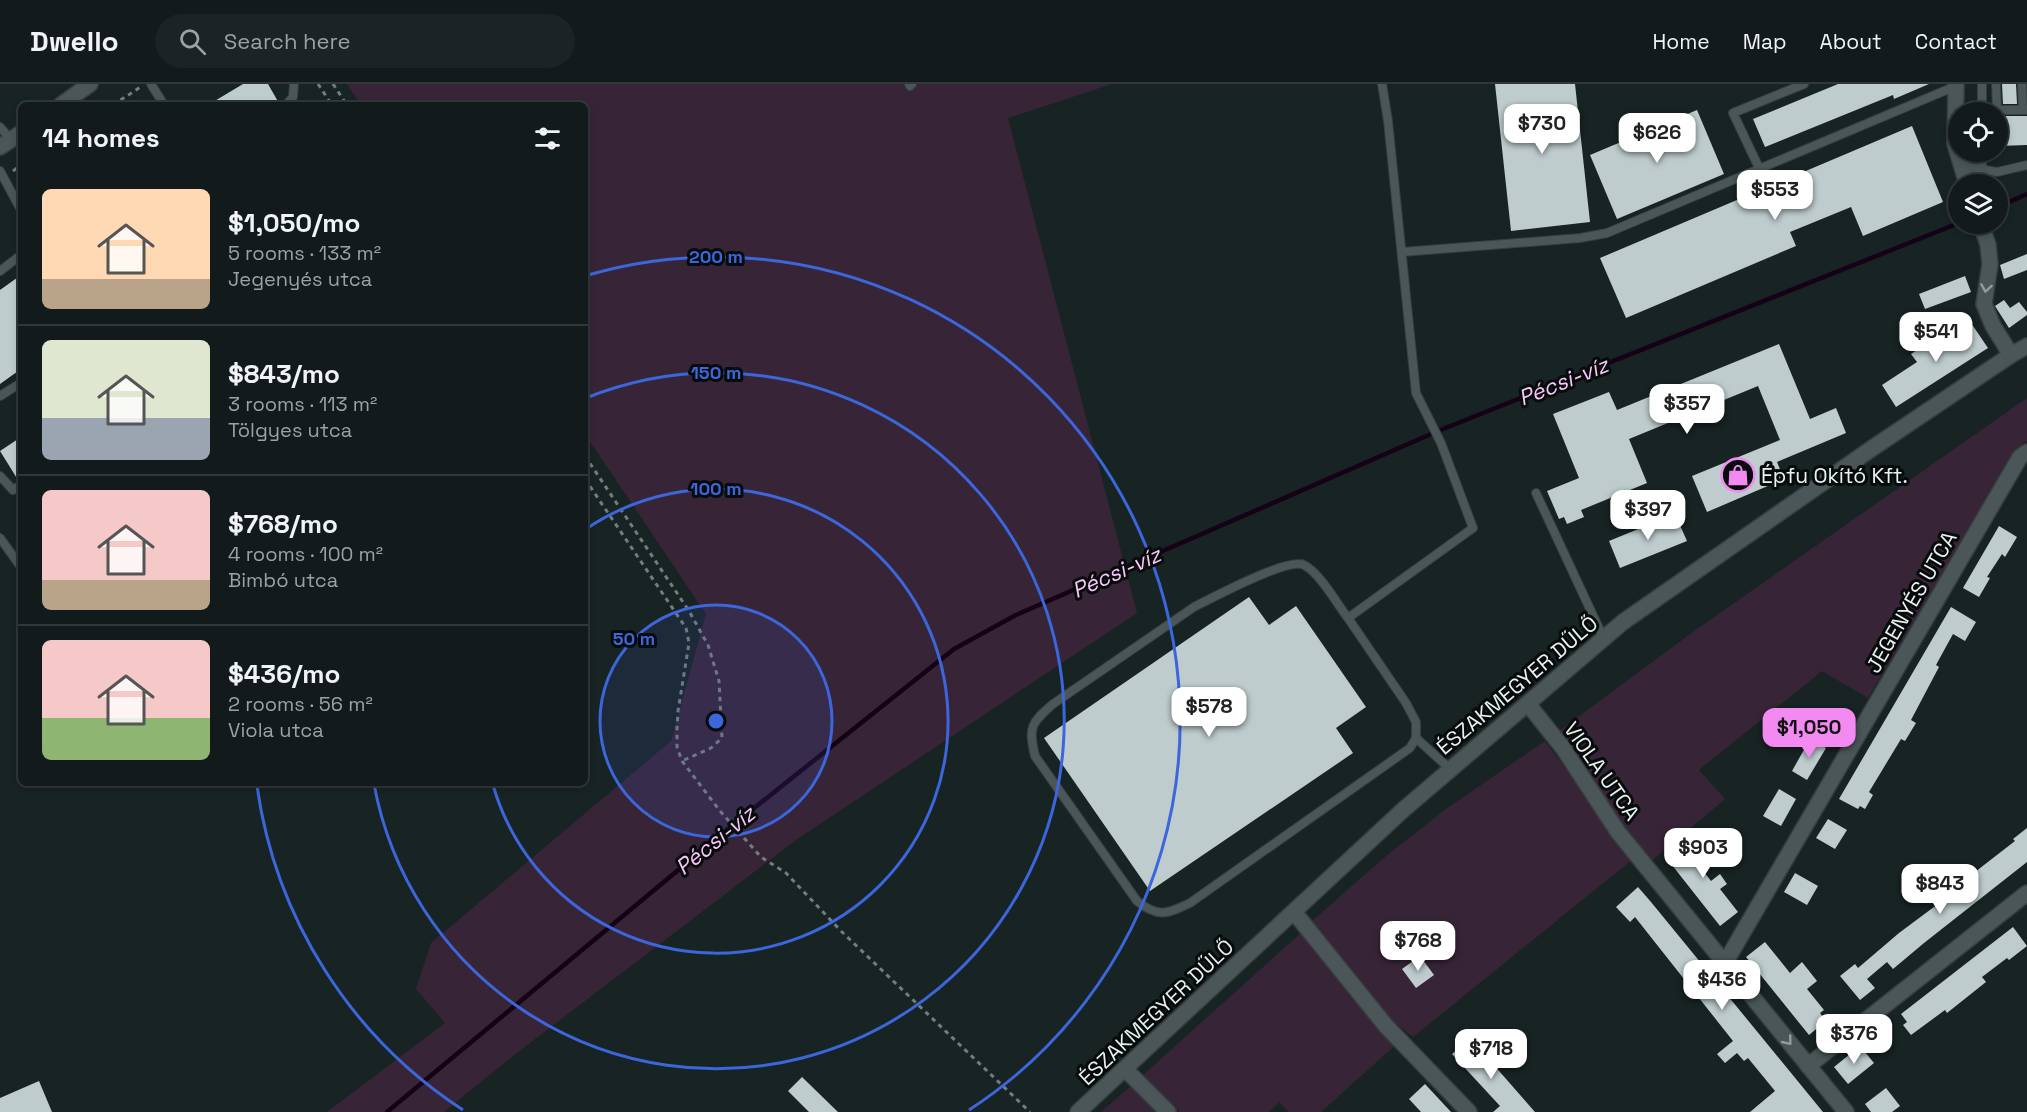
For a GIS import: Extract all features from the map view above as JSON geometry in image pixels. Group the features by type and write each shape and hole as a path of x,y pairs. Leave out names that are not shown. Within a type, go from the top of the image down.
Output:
{"street":[{"path":"65,102 90,84"},
{"path":"1956,85 1955,144 1963,174"},
{"path":"1984,234 1990,264 1984,304 1993,326 2011,355"},
{"name":"ÉSZAKMEGYER DŰLŐ","path":"1078,1112 1450,769 1623,622 1806,494 2027,346"},
{"name":"JEGENYÉS UTCA","path":"1725,963 2020,457 2027,452"},
{"name":"VIOLA UTCA","path":"1528,704 1563,748 1618,832 1846,1112"},
{"path":"1808,1066 2027,893"},
{"path":"1294,912 1386,1026 1470,1112"},
{"path":"1125,1069 1168,1112"}],"lane":[{"path":"151,84 162,102"},
{"path":"289,102 293,97 294,84"},
{"path":"1348,618 1473,528 1441,443 1416,393 1388,121 1382,84"},
{"path":"1760,170 1733,113 1804,84"},
{"path":"1982,84 1982,102"},
{"path":"1996,84 1997,110 2025,110 2022,84"},
{"path":"1402,252 1580,238 1607,233 1956,85"},
{"path":"0,127 11,140"},
{"path":"1982,162 1982,169"},
{"path":"1960,165 1997,172 2027,165"},
{"path":"0,171 18,204"},
{"path":"0,271 18,257"},
{"path":"0,396 18,385"},
{"path":"0,477 13,490 18,487"},
{"path":"1536,493 1604,639"},
{"path":"0,538 18,563"},
{"path":"1290,564 1302,564 1313,571 1348,618 1406,703 1416,722 1416,738 1410,748 1190,903 1170,913 1151,912 1137,901 1035,756 1031,737 1035,720 1053,704 1194,607 1290,564"},
{"path":"1416,738 1450,769"}],"path":[{"path":"118,102 145,84"},
{"path":"318,84 330,102"},
{"path":"333,84 345,102"},
{"path":"588,460 689,611 708,645 719,681 722,738 711,748 682,761"},
{"path":"588,483 686,628 689,643 677,747 682,761 720,811 760,857 786,873 841,931 1030,1112"}],"shaded area":[{"path":"347,84 1112,84 1008,118 1137,613 796,840 509,1059 444,1112 327,1112 445,1023 416,989 431,943 671,741 706,614 588,438 588,102 359,102"},
{"path":"2027,398 2027,442 2024,442 2006,465 1868,698 1822,671 1699,770 1725,799 1649,863 1559,731 1697,629"},
{"path":"1545,741 1633,859 1413,1037 1389,1018 1312,921 1386,856 1446,809"},
{"path":"1303,931 1400,1041 1321,1112 1289,1112 1279,1102 1269,1112 1179,1112 1143,1075"},
{"path":"1132,1085 1158,1112 1101,1112"}],"building":[{"path":"243,84 268,84 278,102 213,102"},
{"path":"1495,84 1575,84 1590,222 1511,231"},
{"path":"1838,84 1929,84 1894,99 1893,95 1765,147 1753,119"},
{"path":"2002,84 2016,84 2017,104 2003,102"},
{"path":"1697,110 1724,174 1617,219 1590,155"},
{"path":"2008,116 2027,116 2027,145 2008,146"},
{"path":"1912,126 1943,202 1863,236 1851,207 1790,232 1796,246 1626,318 1600,258"},
{"path":"2027,254 2027,270 2004,279 2000,265"},
{"path":"1965,276 1971,292 1925,309 1919,294"},
{"path":"18,277 18,371 0,384 0,290"},
{"path":"2004,300 2010,308 2019,302 2027,312 2027,315 2009,328 1995,306"},
{"path":"1969,320 1988,348 1896,407 1882,385 1917,362 1911,354 1929,342 1931,346"},
{"path":"1779,344 1810,419 1836,408 1846,433 1777,462 1784,479 1707,512 1692,476 1780,440 1758,386 1629,439 1647,483 1581,510 1584,517 1567,524 1564,517 1559,519 1547,491 1579,478 1553,414 1609,392 1617,410"},
{"path":"18,439 18,480 0,451"},
{"path":"1675,514 1687,541 1620,568 1609,541"},
{"path":"1999,526 2017,537 2005,557 2002,554 1987,577 1990,578 1979,597 1963,588"},
{"path":"1249,597 1269,625 1296,606 1366,707 1336,728 1353,753 1150,891 1044,738"},
{"path":"1951,607 1976,622 1965,641 1953,634 1936,665 1939,667 1911,720 1916,723 1905,741 1901,739 1869,792 1873,795 1865,809 1860,806 1858,809 1839,799"},
{"path":"1810,739 1826,748 1807,780 1792,771"},
{"path":"1779,789 1796,799 1781,826 1763,816"},
{"path":"1828,819 1847,830 1835,849 1816,838"},
{"path":"2027,828 2027,862 1893,969 1887,962 1867,979 1875,988 1860,1000 1840,976 1855,964 1858,968 1899,933 1946,898 1944,896 2015,841 2013,839"},
{"path":"1703,832 1716,848 1697,863 1711,881 1720,874 1727,884 1720,889 1738,912 1720,926 1668,860"},
{"path":"1795,873 1818,886 1807,905 1784,892"},
{"path":"1638,887 1823,1112 1750,1112 1775,1091 1748,1058 1744,1061 1737,1053 1725,1063 1717,1054 1733,1041 1635,917 1630,922 1616,907"},
{"path":"2013,927 2027,946 1982,977 1986,982 1947,1013 1945,1010 1911,1035 1903,1025 1907,1022 1901,1014"},
{"path":"1765,942 1790,973 1802,962 1817,981 1807,989 1824,1010 1820,1013 1826,1021 1809,1035 1746,957"},
{"path":"1420,956 1434,975 1416,988 1402,969"},
{"path":"1468,1040 1491,1066 1493,1064 1535,1112 1493,1112 1500,1106 1452,1054"},
{"path":"1860,1046 1874,1063 1848,1084 1834,1067"},
{"path":"802,1077 838,1112 809,1112 788,1091"},
{"path":"39,1081 52,1112 0,1112 0,1098"},
{"path":"1425,1084 1451,1112 1421,1112 1409,1099"},
{"path":"1886,1088 1900,1106 1892,1112 1871,1112 1865,1104"}],"waterway":[{"name":"Pécsi-víz","path":"2008,203 2027,194"},
{"name":"Pécsi-víz","path":"387,1112 724,832 954,649 1016,615 1438,431 1948,227"}],"place":[{"name":"Épfu Okító Kft.","path":"1738,475"}]}
